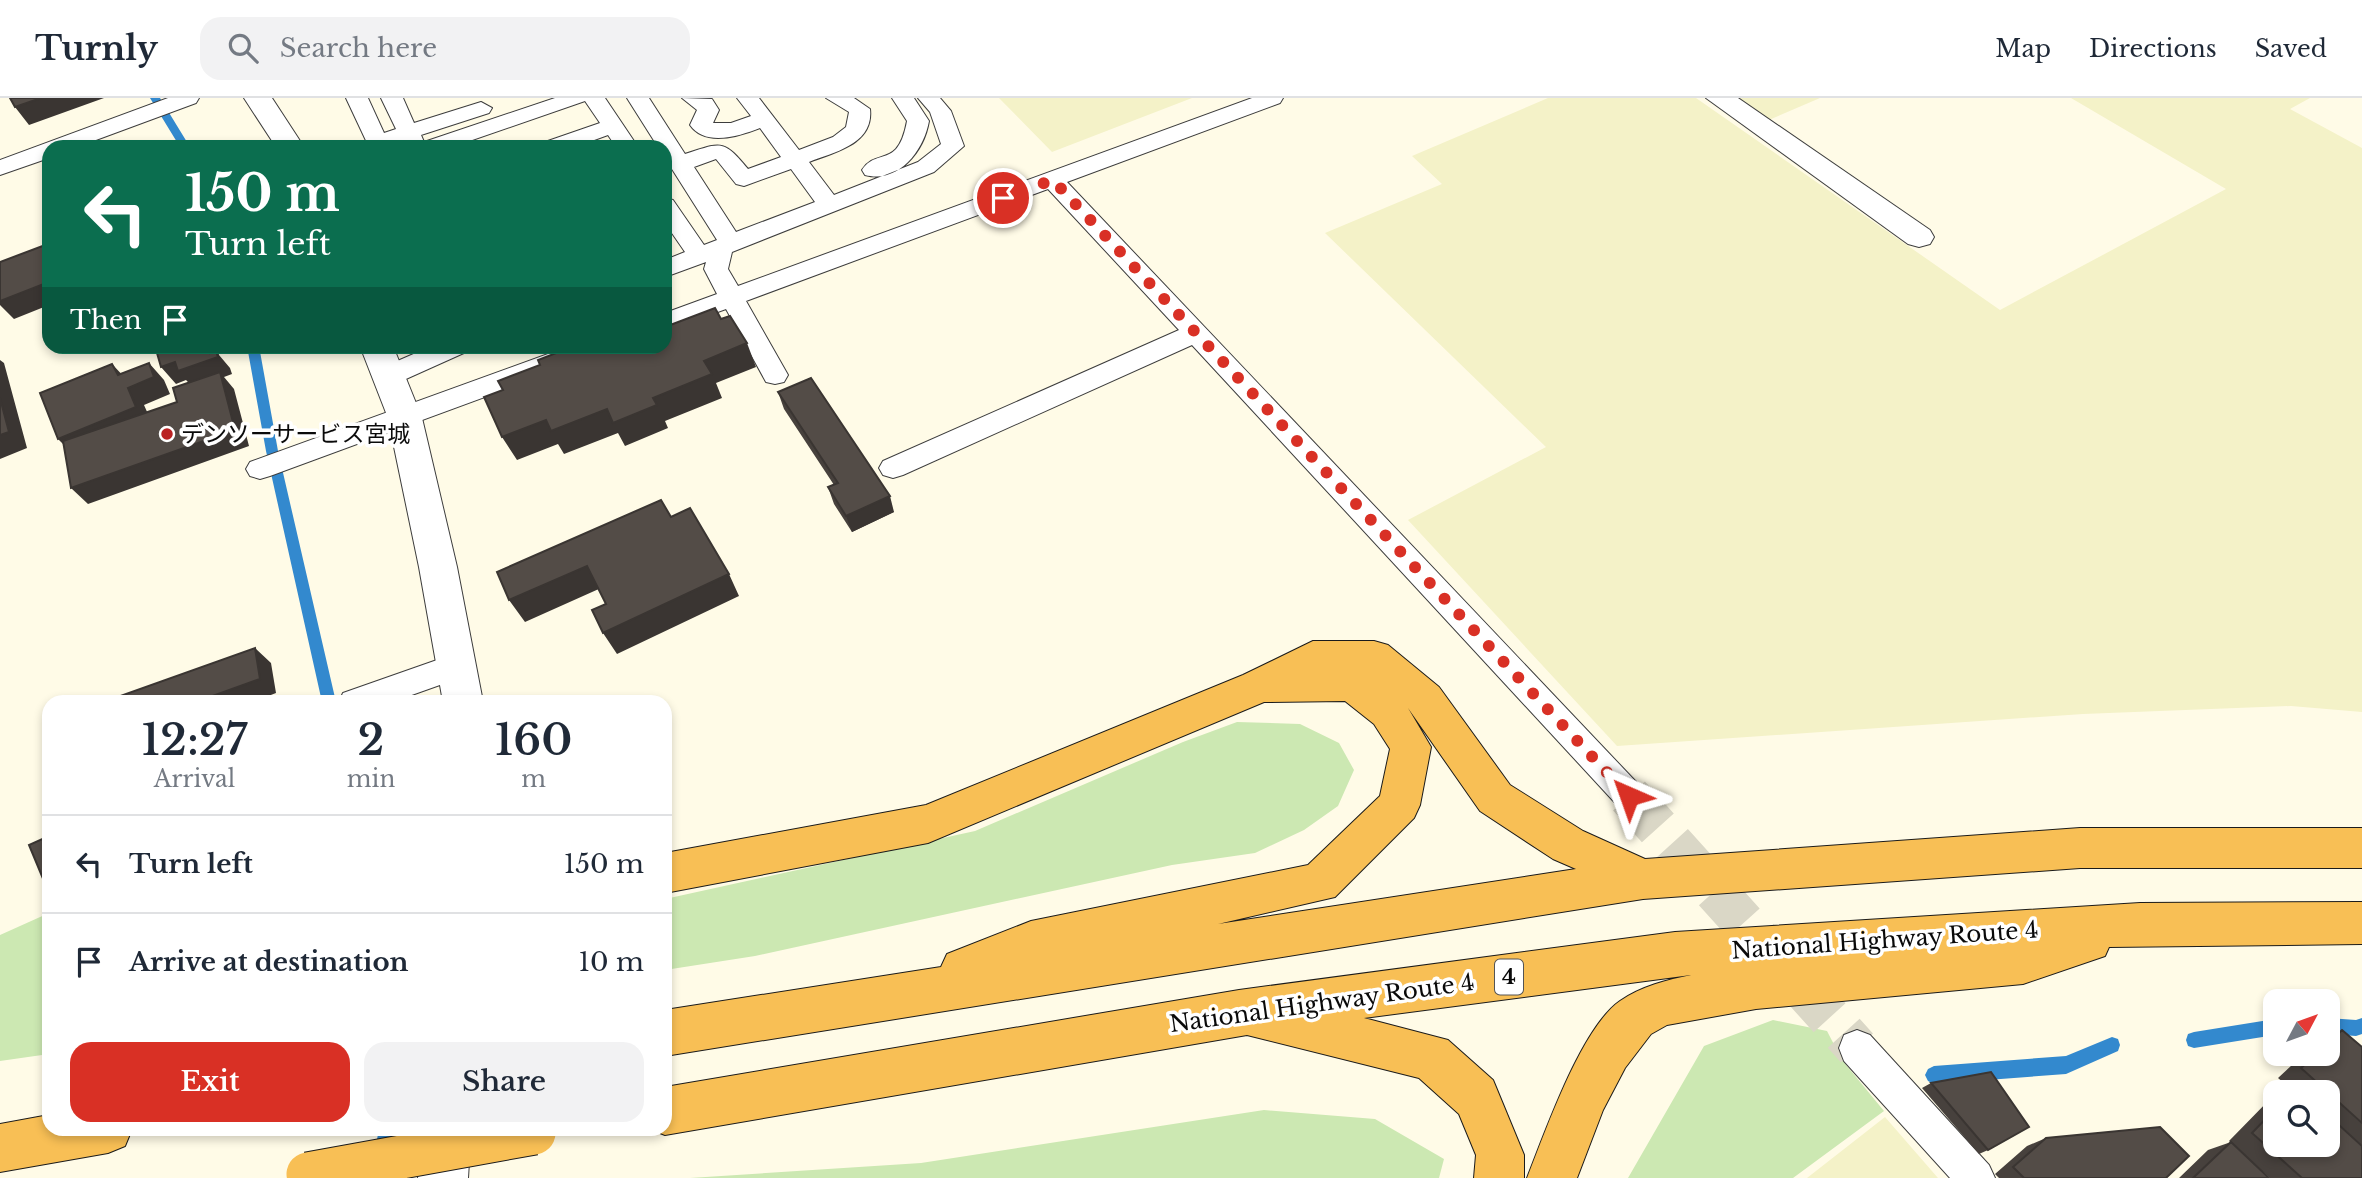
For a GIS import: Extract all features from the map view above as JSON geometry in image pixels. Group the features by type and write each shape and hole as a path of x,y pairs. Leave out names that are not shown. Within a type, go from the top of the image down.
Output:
{"highway":[{"path":"672,872 928,824 1257,687 1313,657 1374,657 1425,699 1494,798 1567,845 1643,879"},
{"path":"903,994 1031,942 1320,883 1399,805 1411,747 1388,712 1353,684 1257,687"},
{"path":"672,1032 1643,879 2080,848 2362,849"},
{"name":"National Highway Route 4","path":"672,1110 1238,1013 1675,954 2140,924 2362,923"},
{"path":"1552,1178 1572,1122 1610,1052 1636,1016 1689,994 2023,962 2140,924"},
{"path":"1238,1013 1432,1057 1476,1097 1500,1155 1499,1178"},
{"path":"0,1148 68,1136"},
{"path":"296,1176 518,1136"}],"street":[{"path":"258,98 285,140"},
{"path":"1720,98 1919,237"},
{"path":"382,361 405,418 462,695"},
{"path":"443,1178 446,1136"}],"lane":[{"path":"75,140 187,98"},
{"path":"357,98 377,140"},
{"path":"392,98 412,139 512,98"},
{"path":"451,140 576,98"},
{"path":"594,98 622,140"},
{"path":"693,98 704,104 708,110 701,125 708,131 730,131 764,119"},
{"path":"748,98 825,197"},
{"path":"680,164 720,150 744,179 841,142 854,134 859,126 859,109 837,98"},
{"path":"672,265 712,243 825,197 908,154 918,121 903,98"},
{"path":"825,197 926,167 953,146 940,111 929,98"},
{"path":"672,319 1272,98"},
{"path":"659,101 680,164 712,243 716,269 775,375"},
{"path":"573,140 613,126"},
{"path":"0,168 42,153"},
{"path":"1053,180 1629,796"},
{"path":"672,211 712,243"},
{"path":"672,248 712,243"},
{"path":"893,468 1196,333"},
{"path":"382,361 417,354"},
{"path":"260,469 577,354"},
{"path":"374,695 457,666"},
{"path":"1857,1048 1976,1178"}],"shaded area":[{"path":"999,98 1192,98 1052,152"},
{"path":"1548,98 1696,98 2000,310 2226,189 2071,98 2310,98 2290,109 2362,148 2362,712 2291,706 2083,714 1617,746 1408,520 1546,447 1325,233 1442,184 1412,156"},
{"path":"1737,98 1820,98 1769,120"},
{"path":"1885,1117 1938,1178 1807,1178"}],"green space":[{"path":"1237,722 1300,724 1339,743 1354,770 1338,806 1304,830 1255,853 1172,865 755,956 672,969 672,897 975,831 1183,742"},
{"path":"42,916 42,1055 0,1061 0,935"},
{"path":"1773,1020 1827,1031 1842,1060 1884,1111 1793,1178 1628,1178 1704,1046"},
{"path":"1264,1110 1375,1119 1444,1159 1439,1178 690,1178 921,1163"}],"building":[{"path":"10,98 41,98 15,107"},
{"path":"42,246 42,285 0,301 0,262"},
{"path":"715,308 721,319 730,316 747,343 704,361 712,374 653,398 657,405 613,423 607,409 551,431 546,420 502,437 484,397 503,390 498,381 540,365 538,360 553,354 672,354 672,324"},
{"path":"157,354 217,354 218,357 178,371 175,362 161,367"},
{"path":"149,363 154,377 128,388 136,407 58,439 40,393 112,364 118,375"},
{"path":"220,372 235,430 71,488 63,441 177,402 173,388"},
{"path":"811,378 890,496 846,516 828,487 838,483 778,392"},
{"path":"0,398 9,432 0,435"},
{"path":"661,500 671,517 690,508 729,574 603,633 592,610 606,604 587,566 509,600 497,572"},
{"path":"255,648 260,679 215,695 123,695"},
{"path":"42,839 42,876 29,845"},
{"path":"2342,1030 2362,1047 2362,1123 2340,1103 2340,1080 2314,1080 2301,1068 2340,1066"},
{"path":"1991,1072 2029,1127 1988,1150 1931,1083"},
{"path":"2263,1122 2263,1143 2252,1133"},
{"path":"2340,1126 2362,1146 2362,1178 2302,1178 2279,1157 2340,1157"},
{"path":"2160,1127 2189,1156 2166,1178 2024,1178 2013,1167 2046,1138"},
{"path":"2231,1142 2269,1178 2193,1178"}],"waterway":[{"path":"155,98 181,140"},
{"path":"254,354 272,451 327,695"},
{"path":"2340,1027 2362,1026"},
{"path":"2194,1040 2263,1029"},
{"path":"1934,1075 2066,1065 2112,1045"},
{"path":"383,1155 387,1136"}],"tunnel":[{"path":"1629,796 1857,1048"}],"place":[{"name":"デンソーサービス宮城","path":"167,434"}],"route":[{"path":"1003,198 1053,180 1629,796"}]}
